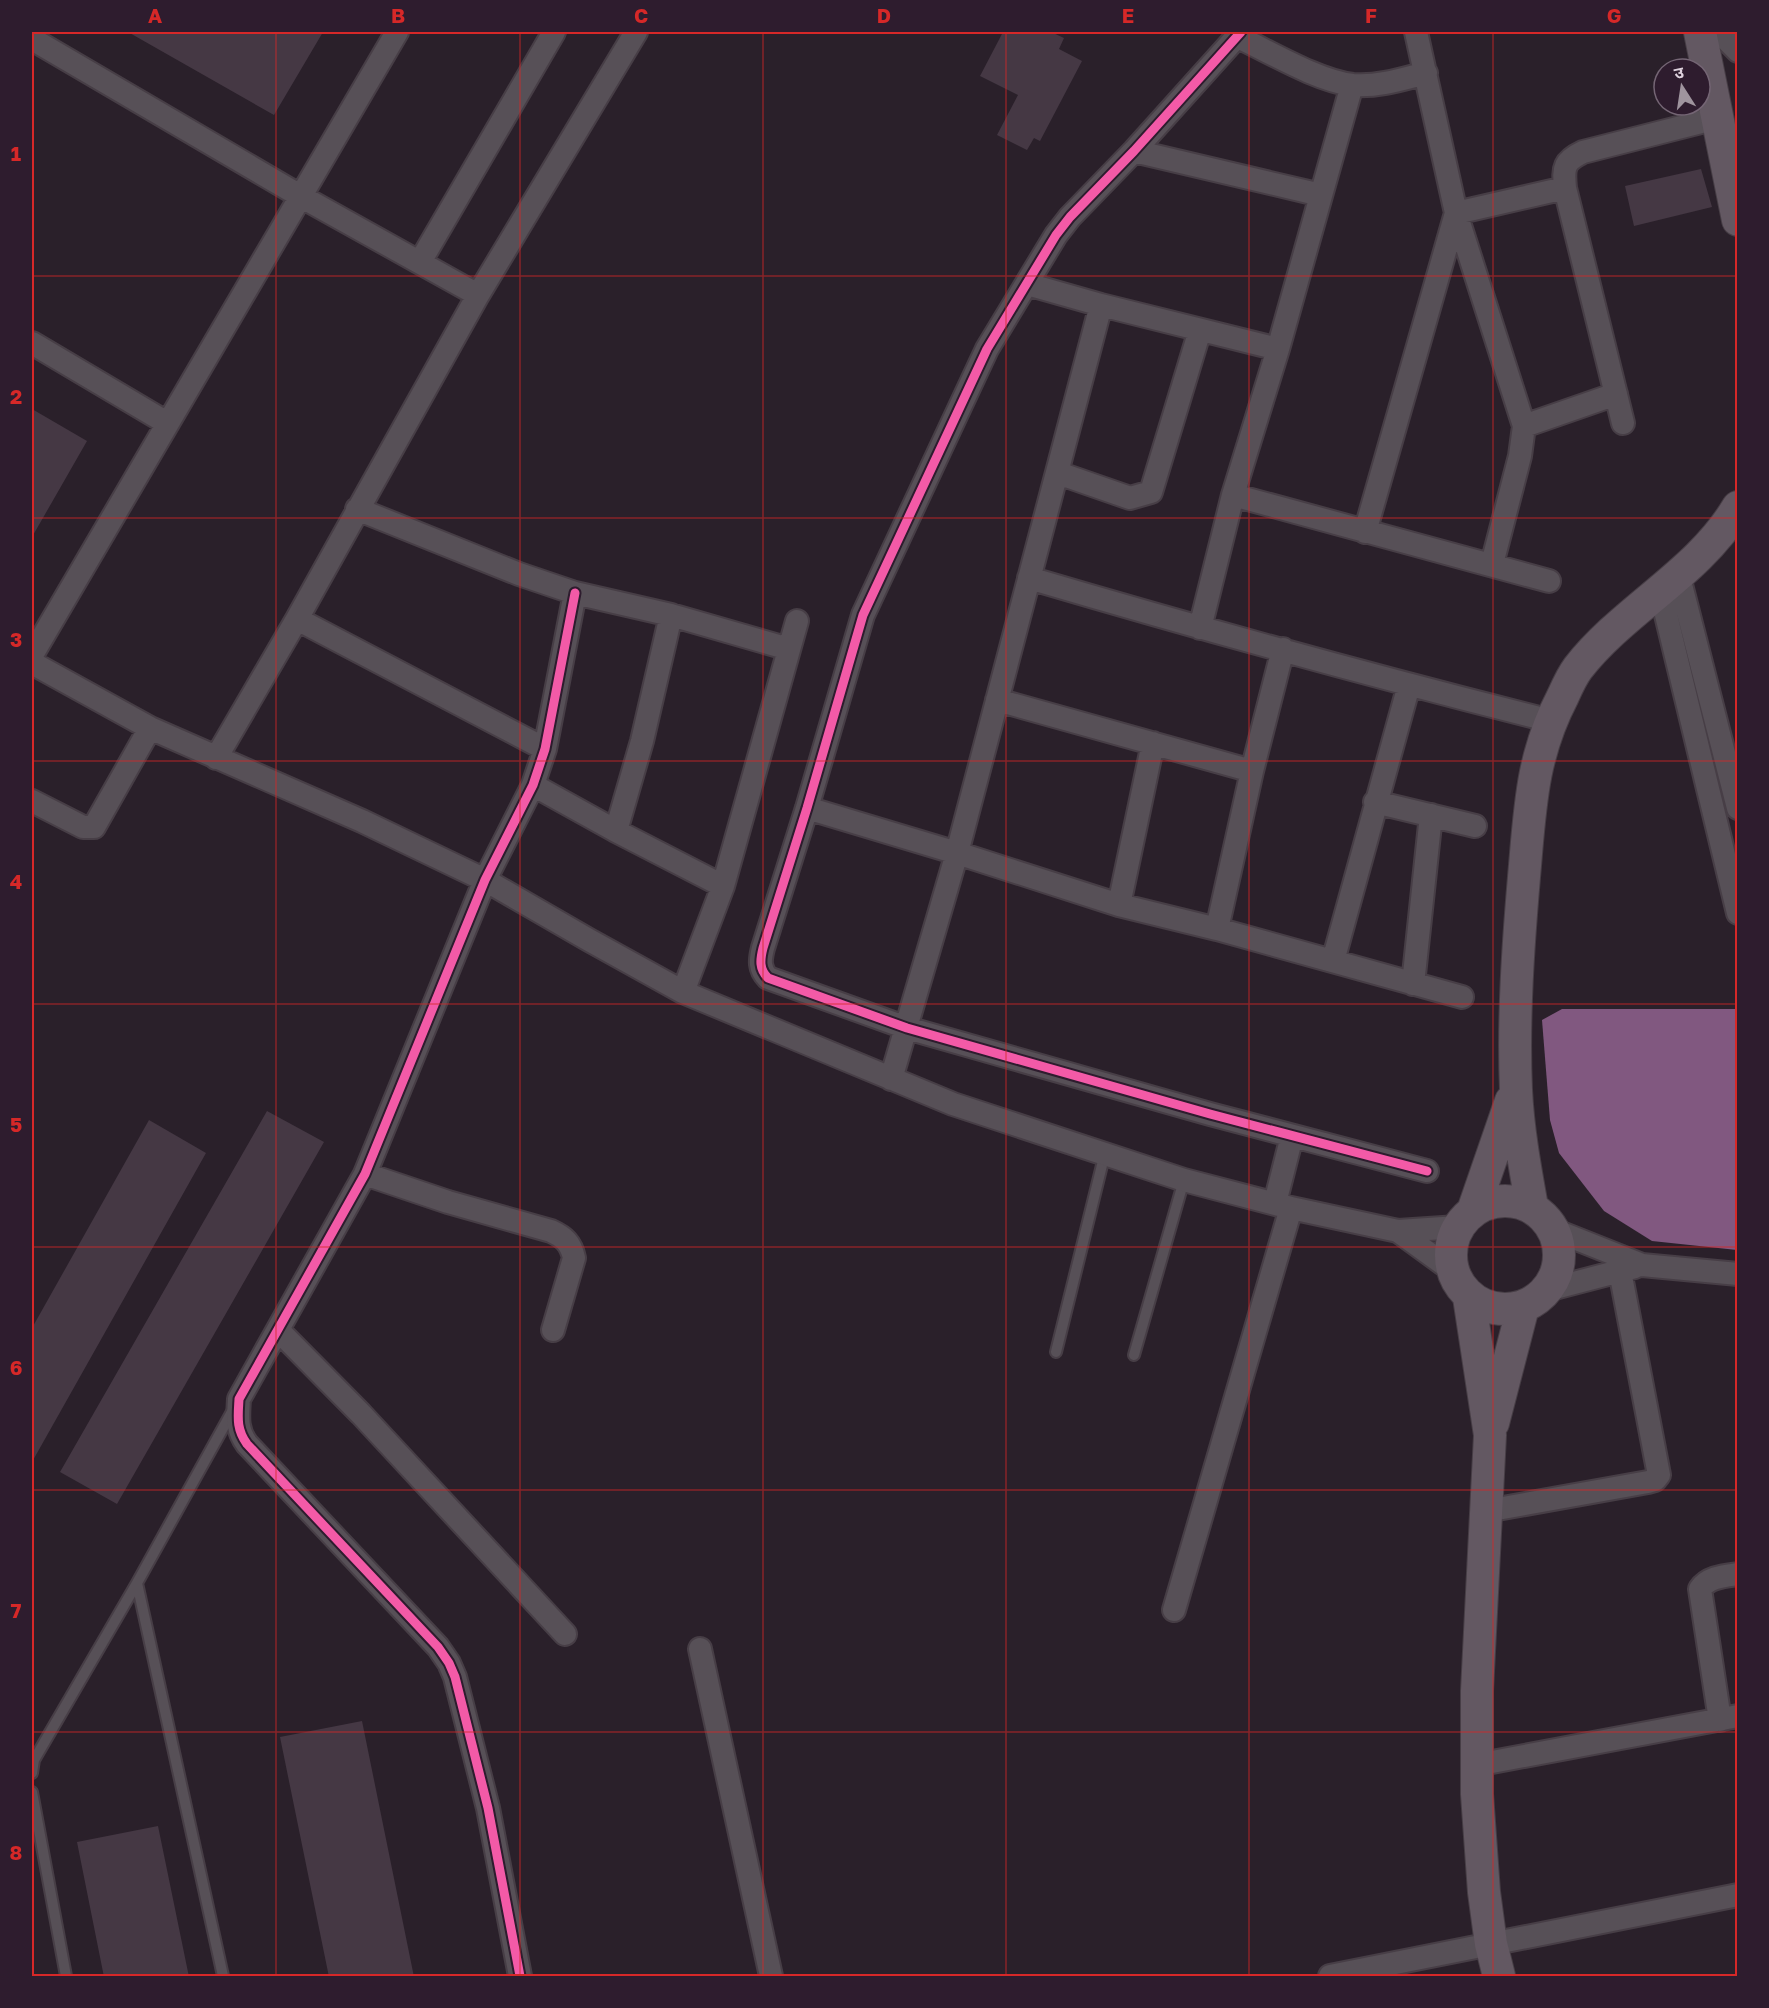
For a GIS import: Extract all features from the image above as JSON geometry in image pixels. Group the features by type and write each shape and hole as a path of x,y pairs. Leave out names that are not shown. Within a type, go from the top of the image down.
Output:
{"main road":[{"path":"1700,32 1727,123"},
{"path":"1718,32 1737,220"},
{"path":"1532,1207 1523,1158 1516,1089 1518,930 1530,803 1540,748 1576,670 1624,620 1669,582 1716,536 1737,507"},
{"path":"1516,1089 1466,1219 1451,1249 1453,1271 1459,1285 1469,1297 1486,1307 1504,1310 1535,1299"},
{"path":"1466,1219 1487,1204 1502,1201 1517,1202 1532,1207 1545,1217 1554,1230 1559,1246 1560,1261 1556,1277 1535,1299 1490,1435"},
{"path":"1469,1297 1490,1435 1477,1691 1476,1765 1484,1892 1491,1944 1499,1977"}],"street":[{"path":"36,32 32,40 302,197 478,295"},
{"path":"32,655 397,32"},
{"path":"420,262 554,32"},
{"path":"216,758 297,619 478,295 636,32"},
{"path":"1416,32 1456,213 1524,426 1520,456 1492,564"},
{"path":"1718,32 1737,51"},
{"path":"1426,73 1379,84 1352,85 1306,69 1239,34 1056,235 987,349 863,615 760,961 763,973 768,978 907,1028 1292,1136 1427,1171"},
{"path":"1200,628 1233,495 1278,349 1352,85"},
{"path":"1623,423 1565,188 1566,163 1583,152 1727,123"},
{"path":"1134,150 1321,195"},
{"path":"1456,213 1565,188"},
{"path":"1365,532 1456,213"},
{"path":"1027,284 1278,349"},
{"path":"891,1079 957,853 1101,305"},
{"path":"1058,473 1130,498 1151,492 1200,330"},
{"path":"32,343 167,423"},
{"path":"1524,426 1616,394"},
{"path":"1233,495 1549,581"},
{"path":"357,510 519,574 575,593 671,615 789,649"},
{"path":"1029,578 1200,628 1551,721"},
{"path":"1669,582 1737,805 1713,810"},
{"path":"1669,582 1713,810 1737,914"},
{"path":"520,1977 488,1808 455,1677 449,1663 438,1647 247,1444 237,1423 239,1399 365,1173 485,880 533,785 545,748 575,593"},
{"path":"616,831 642,741 671,615"},
{"path":"297,619 545,748"},
{"path":"683,992 723,886 797,621"},
{"path":"1217,929 1252,771 1283,649"},
{"path":"32,663 150,728 362,820 485,880 683,992 737,1012 953,1104 1184,1180 1398,1232 1453,1271"},
{"path":"1333,962 1409,685"},
{"path":"998,700 1252,771"},
{"path":"32,801 83,828 94,827 150,728"},
{"path":"1119,905 1153,743"},
{"path":"533,785 723,886"},
{"path":"1376,802 1475,826"},
{"path":"807,808 1119,905 1217,929 1462,997"},
{"path":"1413,984 1431,815"},
{"path":"1174,1610 1283,1205 1292,1136"},
{"path":"365,1173 448,1202 551,1231 563,1237 571,1246 574,1257 553,1329"},
{"path":"1398,1232 1466,1219"},
{"path":"1554,1230 1642,1265 1737,1275"},
{"path":"1535,1299 1642,1265"},
{"path":"1486,1511 1648,1482 1655,1480 1659,1475 1620,1271"},
{"path":"278,1330 376,1431 565,1634"},
{"path":"1476,1765 1729,1718 1701,1609 1700,1589 1704,1582 1713,1578 1737,1574"},
{"path":"700,1649 771,1977"},
{"path":"1330,1977 1737,1895"}],"lane":[{"path":"1056,1352 1105,1153"},
{"path":"1134,1355 1184,1180"},
{"path":"32,1773 34,1760 137,1583 239,1399"},
{"path":"137,1583 223,1977"},
{"path":"32,1792 66,1977"}],"shaded area":[{"path":"1562,1009 1737,1009 1737,1250 1652,1241 1604,1211 1559,1153 1550,1120 1542,1020"}],"building":[{"path":"128,32 323,32 274,115"},
{"path":"1003,32 1051,32 1064,38 1059,49 1082,61 1040,141 1034,138 1027,150 997,135 1018,95 980,76"},
{"path":"1701,169 1712,207 1634,226 1625,186"},
{"path":"32,409 87,441 32,537"},
{"path":"267,1111 324,1142 117,1504 60,1472"},
{"path":"149,1120 206,1153 32,1462 32,1328"},
{"path":"362,1721 414,1977 329,1977 280,1737"},
{"path":"158,1826 189,1977 104,1977 77,1842"}],"cycle path":[{"path":"1241,32 1134,151 1070,217 1056,235 987,349 863,615 807,808 763,948 761,964 768,978 907,1028 1210,1114 1427,1171"},
{"path":"520,1976 488,1808 455,1677 449,1663 438,1647 247,1444 239,1428 238,1412 239,1399 365,1174 485,880 533,785 545,749 575,593"}]}
